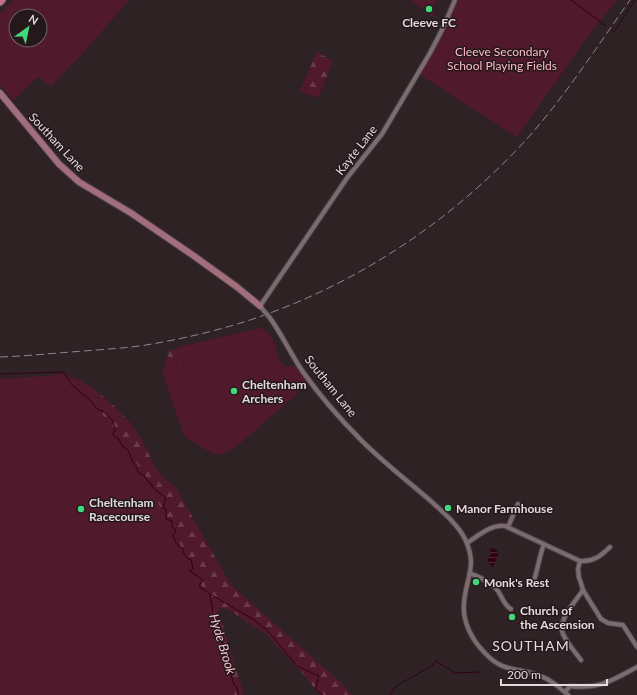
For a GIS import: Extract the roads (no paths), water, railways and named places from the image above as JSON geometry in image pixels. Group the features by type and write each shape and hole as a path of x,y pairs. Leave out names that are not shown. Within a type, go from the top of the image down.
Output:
{"street":[{"name":"Kayte Lane","path":"262,308 347,178 382,134 430,53 455,0"},
{"name":"Southam Lane","path":"0,93 59,164 79,182 131,213 194,256 237,287 262,308 270,318 304,373 343,420 373,451 446,516 462,534 471,557 471,574 464,598 464,613 468,627 478,645 500,666 507,669 542,676 566,693"},
{"path":"508,527 518,504"},
{"path":"466,543 499,525 508,527 580,561 596,558 610,547"},
{"path":"533,583 544,544"},
{"path":"580,561 578,568 579,579 583,590 603,620 608,623 623,625 637,647"},
{"path":"471,574 477,575 497,590 505,604 510,609"},
{"path":"581,660 564,636 561,626 563,619 583,590"},
{"path":"566,693 570,686 587,687 600,685 637,667"}],"waterway":[{"path":"571,0 606,26"},
{"path":"612,30 614,32 635,0"},
{"name":"Hyde Brook","path":"0,374 63,372 72,385 91,401 98,410 103,411 113,421 115,430 113,434 119,439 122,446 128,450 138,473 145,476 148,482 152,484 152,487 166,498 163,507 166,509 166,519 172,521 172,527 176,530 173,536 176,543 183,549 184,554 188,559 191,559 193,569 190,571 203,580 199,586 210,594 215,626 219,633 238,695"},
{"path":"210,594 254,620 268,631 297,666 319,676 315,689 323,695"},
{"path":"390,695 396,686 432,666 436,661 455,673 480,672"}],"railway":[{"path":"0,357 135,346 165,342 228,327 291,305 329,288 365,269 433,224 465,198 525,141 553,108 630,0"}],"place":[{"name":"Cleeve FC","path":"429,9"},
{"name":"Cheltenham Archers","path":"234,391"},
{"name":"Manor Farmhouse","path":"448,508"},
{"name":"Cheltenham Racecourse","path":"81,509"},
{"name":"Monk's Rest","path":"476,582"},
{"name":"Church of the Ascension","path":"512,617"}],"district":[{"name":"SOUTHAM","path":"531,645"}],"park label":[{"name":"Cleeve Secondary School Playing Fields","path":"502,58"}]}
